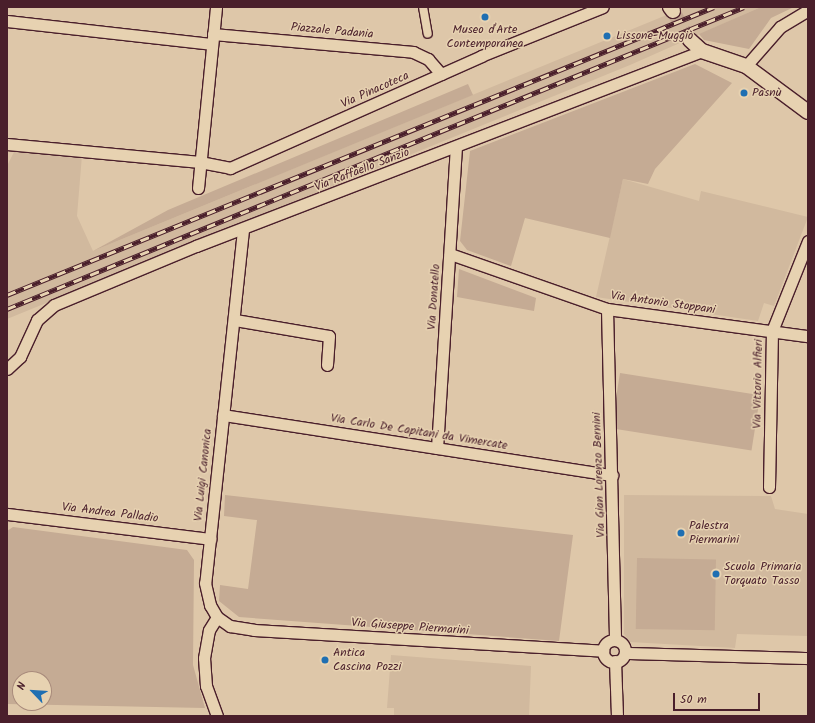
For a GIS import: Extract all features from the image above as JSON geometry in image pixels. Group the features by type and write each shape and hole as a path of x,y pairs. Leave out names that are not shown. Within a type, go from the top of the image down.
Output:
{"street":[{"path":"198,188 216,7"},
{"path":"423,7 428,34"},
{"name":"Via Pinacoteca","path":"7,144 200,162 230,168 441,74 603,7"},
{"path":"746,66 780,27 808,10"},
{"name":"Piazzale Padania","path":"7,21 212,39 413,52 428,60 441,74"},
{"path":"690,40 702,51 746,66 808,112"},
{"name":"Via Raffaello Sanzio","path":"7,368 20,358 37,320 61,302 702,51"},
{"name":"Via Donatello","path":"437,448 456,148"},
{"name":"Via Luigi Canonica","path":"218,618 210,605 205,583 235,320 243,230"},
{"name":"Via Vittorio Alfieri","path":"769,487 772,330 808,241"},
{"name":"Via Antonio Stoppani","path":"450,254 607,309 808,336"},
{"name":"Via Gian Lorenzo Bernini","path":"607,309 615,640"},
{"path":"235,320 330,336 327,365"},
{"name":"Via Carlo De Capitani da Vimercate","path":"223,415 612,475"},
{"name":"Via Andrea Palladio","path":"7,514 210,539"},
{"path":"218,618 209,630 204,658 206,686 218,716"},
{"name":"Via Giuseppe Piermarini","path":"218,618 230,626 254,630 604,651"},
{"path":"615,661 607,659 604,651 608,642 615,640 623,644 625,653"},
{"path":"615,661 625,653 808,658"},
{"path":"615,661 617,716"}],"shaded area":[{"path":"686,7 761,7 630,65 7,319 7,166 16,148 50,149 57,156 82,155 77,216 93,251"},
{"path":"761,7 794,7 771,18 749,49 704,40 699,34"},
{"path":"695,64 732,83 655,169 648,184 623,179 610,238 525,218 511,266 467,250 460,241 470,151"},
{"path":"468,84 473,95 93,251 168,210"},
{"path":"623,179 699,201 701,191 808,217 774,306 764,303 758,321 596,297"},
{"path":"459,269 536,298 534,311 457,297"},
{"path":"620,373 760,395 751,451 611,428"},
{"path":"225,495 573,535 559,641 239,617 219,601 220,585 248,589 257,520 224,516"},
{"name":"Scuola Primaria Torquato Tasso","path":"624,495 771,496 775,509 808,514 808,636 737,634 735,648 630,642 624,634"},
{"path":"13,527 187,550 194,560 193,665 205,708 52,705 52,671 12,671 12,704 7,704 7,531"},
{"path":"637,558 716,559 715,630 636,629"},
{"path":"391,655 531,666 529,716 394,716 394,708 387,708"}],"tunnel":[{"path":"673,11 690,40"}],"railway":[{"path":"7,295 714,7"},
{"path":"7,309 744,7"}],"place":[{"name":"Museo d'Arte Contemporanea","path":"485,17"},
{"name":"Lissone-Muggiò","path":"607,36"},
{"name":"Pasnù","path":"744,93"},
{"name":"Palestra Piermarini","path":"681,533"},
{"name":"Scuola Primaria Torquato Tasso","path":"716,574"},
{"name":"Antica Cascina Pozzi","path":"325,660"}]}
